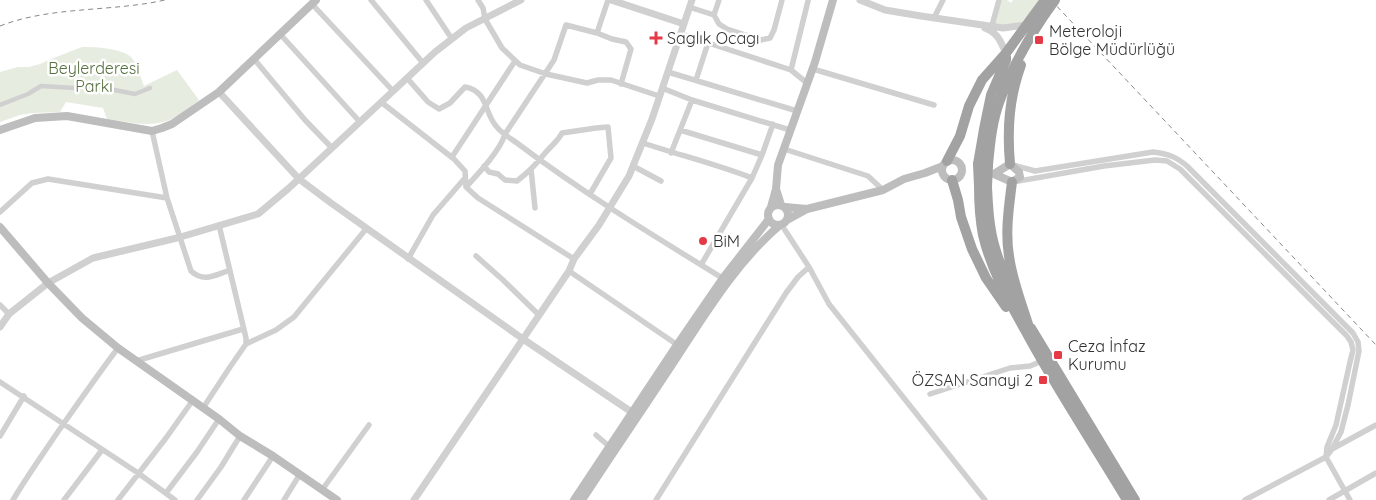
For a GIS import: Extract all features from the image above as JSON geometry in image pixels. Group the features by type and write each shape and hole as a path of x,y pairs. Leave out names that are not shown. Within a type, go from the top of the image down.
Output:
{"highway":[{"path":"1010,164 1007,139 1009,111 1017,76 1045,0"},
{"path":"945,163 960,136 969,106 982,80 1006,53 1026,25 1055,0"},
{"path":"983,164 999,101 1016,61 1032,35"},
{"path":"1006,53 1006,60 991,96 984,128 983,186 979,213 988,252 1003,290 1042,361"},
{"path":"948,178 958,200 961,217 972,249 986,278 1042,361 1128,499"},
{"path":"1012,182 1008,220 1008,255 1028,324"},
{"path":"983,186 995,248 1006,281 1028,324 1106,452 1128,499"}],"main road":[{"path":"782,223 774,224 769,218 768,212 776,189 778,165 813,69 833,0"},
{"path":"0,130 35,118 67,116 152,131 172,124 219,92 314,2"},
{"path":"726,280 764,238 782,223 807,209 883,190 904,179 925,173 953,160 959,163 962,172 958,178 925,173"},
{"path":"945,163 942,172 948,178"},
{"path":"1010,164 1019,172 1020,177 1012,182 994,174 1010,164"},
{"path":"962,172 971,173"},
{"path":"776,189 783,206 788,212 782,223"},
{"path":"771,207 776,205 807,209"},
{"path":"582,500 612,449 680,346 769,218"},
{"path":"0,227 48,283 82,318 118,348 193,400 240,436 337,500"},
{"path":"574,500 612,449"}],"street":[{"path":"371,0 423,63"},
{"path":"426,0 452,39"},
{"path":"478,0 483,8 485,18 502,48 520,66 587,83 598,80 611,80 659,96"},
{"path":"0,327 9,314 48,283 93,258 180,237 258,214 300,178 423,63 452,39 466,28 519,0"},
{"path":"597,33 610,0 684,24"},
{"path":"714,15 719,0"},
{"path":"414,500 569,271 574,259 630,176 652,119 690,4 714,15 718,24 727,29 761,40 770,38 782,0"},
{"path":"860,0 885,10 976,24 992,29 1026,25"},
{"path":"934,18 943,0"},
{"path":"992,29 999,0"},
{"path":"791,70 808,1"},
{"path":"314,2 394,90"},
{"path":"466,187 503,140 505,134 546,74 554,60 566,24 626,42 631,49 621,84"},
{"path":"992,29 999,36 1006,53"},
{"path":"280,34 360,122"},
{"path":"681,34 791,70 808,83"},
{"path":"696,80 708,42"},
{"path":"254,60 305,120 332,148"},
{"path":"452,157 515,61"},
{"path":"813,69 934,105"},
{"path":"668,72 797,111"},
{"path":"407,78 428,102 439,109 450,103 465,87 474,88 480,93 496,126 505,134 610,208 726,280"},
{"path":"0,105 28,94 41,86 75,88 94,86 135,94 150,88"},
{"path":"662,88 692,100 790,130"},
{"path":"219,92 300,178 331,203 523,339 635,414"},
{"path":"480,93 493,95"},
{"path":"671,153 692,100"},
{"path":"381,102 452,157 465,171 466,187 478,198 574,259"},
{"path":"701,265 752,178 773,124"},
{"path":"484,166 489,172 498,174 505,180 517,181 541,160 562,134 596,128 608,128 611,158 590,194"},
{"path":"680,130 762,155"},
{"path":"152,131 167,198 191,272 203,278 230,270"},
{"path":"643,143 671,153 723,167 752,178"},
{"path":"784,149 868,176 883,190"},
{"path":"1010,164 1035,171 1153,152 1168,154 1179,159 1353,333 1358,342 1359,351 1341,432 1332,450 1326,457 1245,500"},
{"path":"1012,182 1104,166 1155,160 1167,161 1180,169 1351,342 1350,362 1336,425 1327,447 1326,457 1350,500"},
{"path":"634,166 661,181"},
{"path":"531,170 535,208"},
{"path":"408,258 433,215 465,178"},
{"path":"0,212 32,183 48,179 167,198"},
{"path":"782,223 829,304 985,500"},
{"path":"219,226 246,344"},
{"path":"203,408 246,344 276,330 294,317 366,229"},
{"path":"476,256 539,315"},
{"path":"656,500 786,293 798,276 809,267"},
{"path":"569,271 680,346"},
{"path":"0,306 9,314"},
{"path":"136,361 243,329"},
{"path":"13,500 23,482 118,348"},
{"path":"930,394 1010,368 1030,366 1042,361"},
{"path":"0,382 24,396 175,500"},
{"path":"0,436 24,396"},
{"path":"118,500 193,400"},
{"path":"166,493 219,419"},
{"path":"322,490 369,425"},
{"path":"1332,450 1376,425"},
{"path":"596,435 612,449"},
{"path":"197,500 240,436"},
{"path":"64,500 102,450"},
{"path":"1106,452 1141,500"},
{"path":"244,500 273,456"},
{"path":"1330,500 1376,473"},
{"path":"284,500 300,474"}],"green space":[{"path":"999,0 1007,0 1011,3 1013,0 1041,0 1026,25 992,27"},
{"name":"Beylerderesi Parkı","path":"82,47 108,49 127,54 135,63 144,86 177,70 199,100 175,117 164,122 152,124 107,119 103,108 66,102 60,112 20,115 0,122 0,72 40,64"}],"railway":[{"path":"0,26 40,15 145,4 165,0"},
{"path":"1051,0 1376,345"}],"place":[{"name":"Saglık Ocagı","path":"656,38"},
{"name":"Meteroloji Bölge Müdürlüğü","path":"1039,40"},
{"name":"BiM","path":"703,241"},
{"name":"Ceza İnfaz Kurumu","path":"1058,355"},
{"name":"ÖZSAN Sanayi 2","path":"1043,380"}]}
